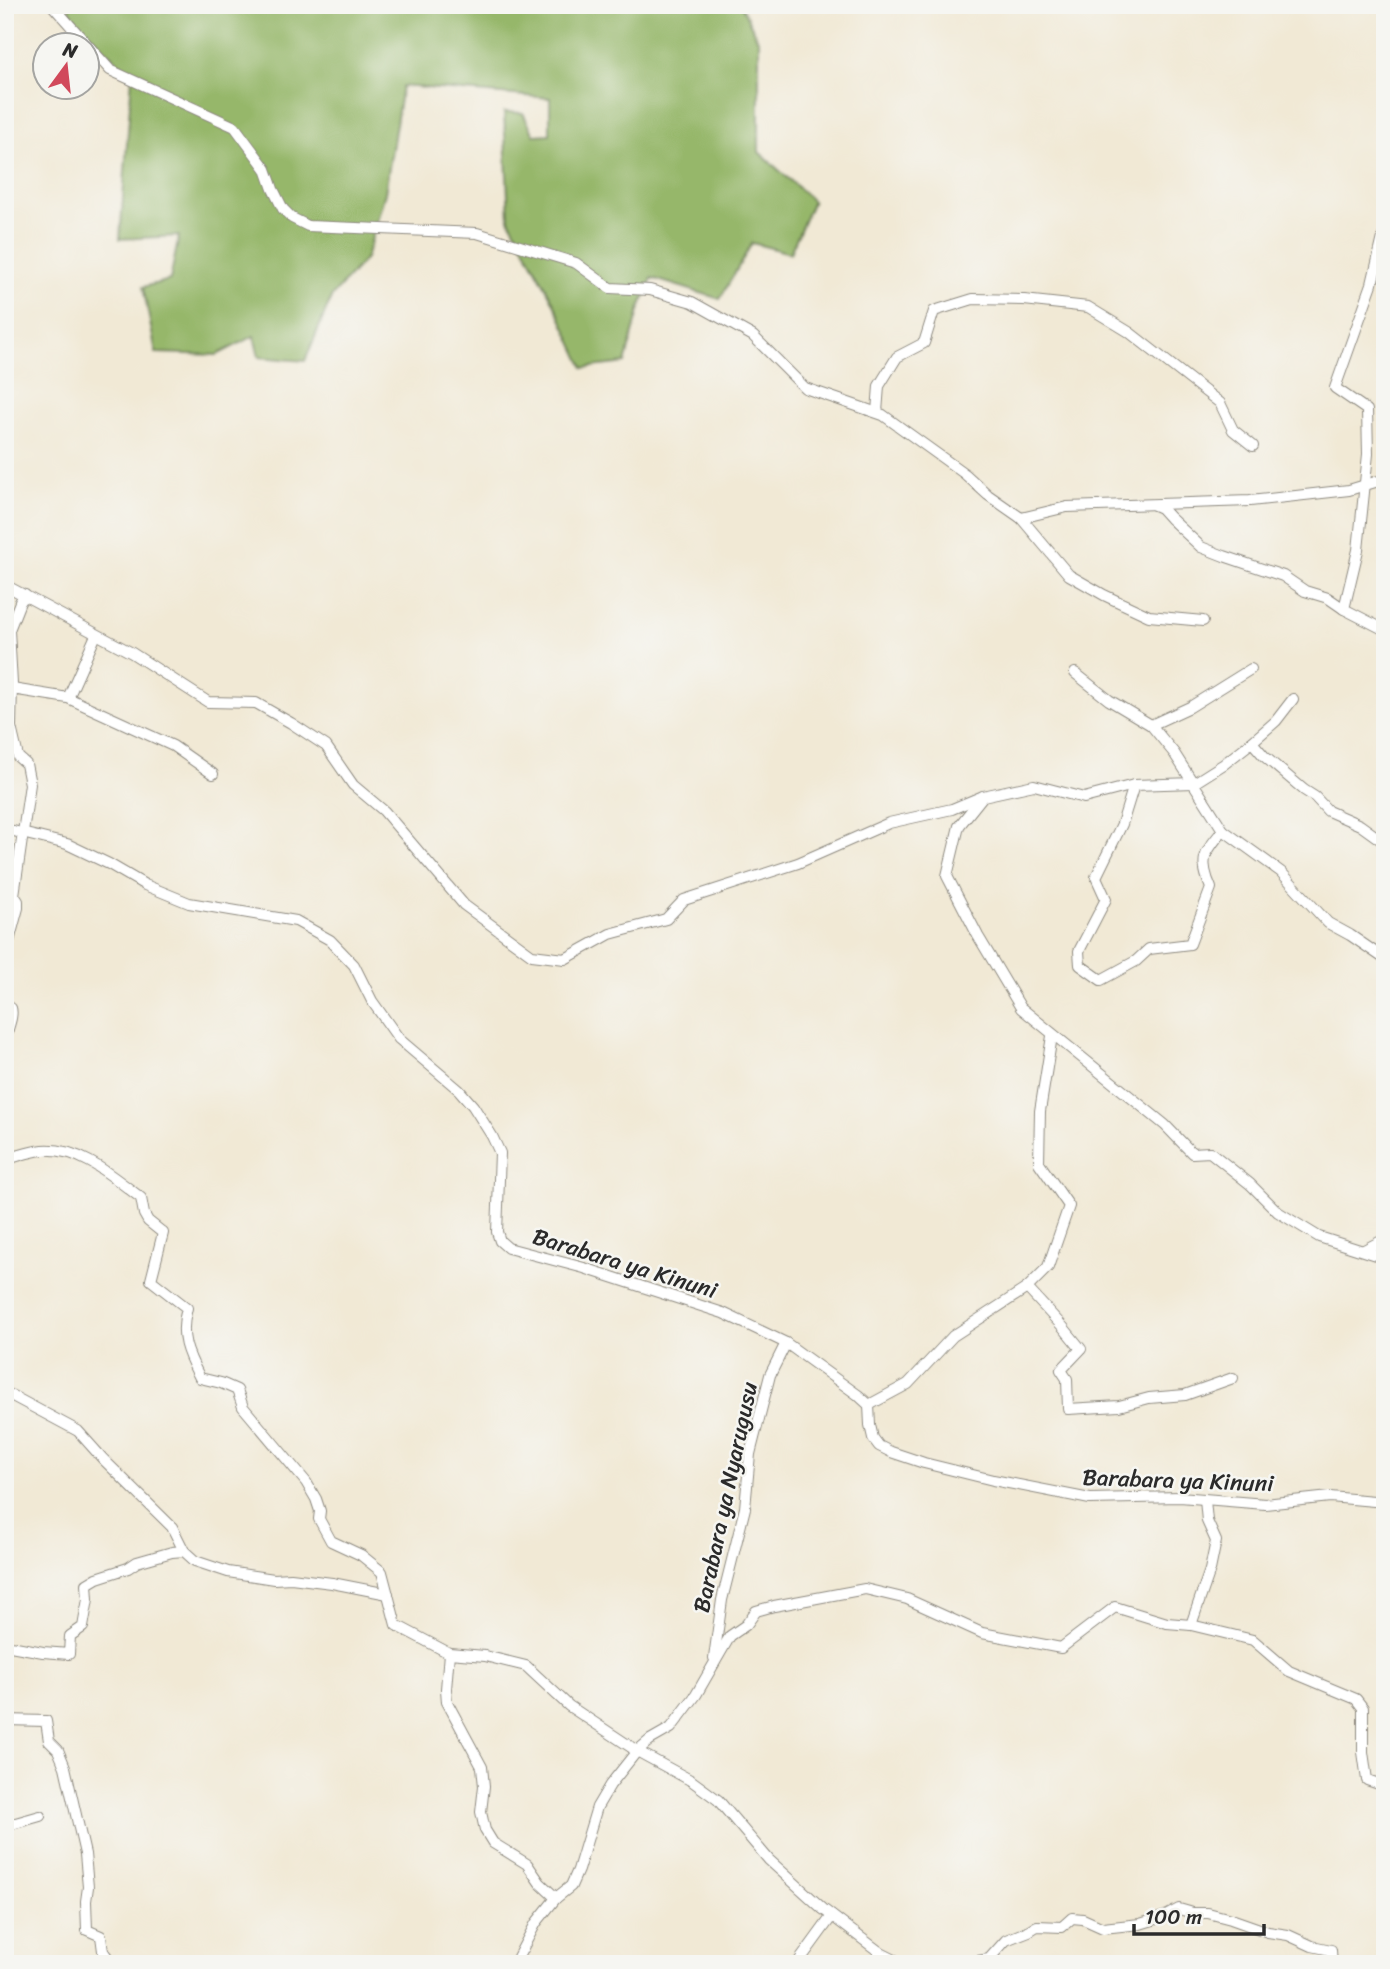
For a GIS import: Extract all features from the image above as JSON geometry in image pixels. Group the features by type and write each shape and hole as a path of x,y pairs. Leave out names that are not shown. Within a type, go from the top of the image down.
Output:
{"street":[{"path":"52,5 110,70 235,127 266,169 283,209 292,218 307,226 477,233 576,262 610,288 650,290 692,302 752,336 805,388 884,415 1021,518 1069,575 1104,595 1149,615 1203,621"},
{"path":"1344,609 1358,550 1368,454 1367,410 1335,388 1372,284 1385,229"},
{"path":"877,412 879,386 897,357 924,343 934,311 973,299 1024,300 1088,307 1129,332 1220,403 1233,430 1254,446"},
{"path":"1021,518 1067,507 1250,501 1349,490 1385,479"},
{"path":"1150,503 1161,508 1201,547 1283,576 1305,591 1328,598 1385,630"},
{"path":"5,585 132,653 208,702 256,703 326,746 353,785 384,811 464,905 533,955 565,959 610,934 666,919 684,900 798,863 890,823 953,809 983,796 1034,785 1084,798 1134,785 1194,783 1224,764 1276,721 1293,699"},
{"path":"5,956 18,908 14,895 30,784 26,764 18,757 14,745 11,727 9,630 25,595"},
{"path":"68,698 96,635"},
{"path":"1151,725 1190,706 1251,669"},
{"path":"1076,673 1109,700 1151,725 1174,753 1223,830 1281,872 1328,923 1385,959"},
{"path":"12,689 68,698 173,746 213,774"},
{"path":"1252,741 1264,756 1315,797 1328,811 1360,825 1385,842"},
{"path":"1134,785 1122,824 1096,877 1106,899 1079,951 1080,965 1101,980 1136,961 1149,949 1190,944 1211,888 1204,872 1205,853 1223,830"},
{"path":"983,796 959,826 947,876 978,936 1021,1008 1052,1036 1165,1125 1192,1153 1210,1152 1279,1212 1320,1237 1385,1258"},
{"name":"Barabara ya Kinuni","path":"5,829 67,844 145,885 189,903 296,921 330,940 354,965 372,1001 400,1039 459,1090 492,1136 500,1153 497,1233 500,1241 508,1248 597,1272 723,1313 786,1343 869,1405 873,1438 879,1446 891,1452 993,1480 1090,1499 1180,1497 1265,1504 1330,1497 1385,1502"},
{"path":"5,1005 13,1012 5,1041"},
{"path":"869,1405 908,1384 953,1336 1027,1288 1048,1268 1069,1206 1039,1164 1040,1111 1052,1036"},
{"path":"5,1157 43,1150 68,1153 102,1168 141,1198 148,1222 163,1233 151,1280 187,1308 182,1334 191,1362 200,1378 237,1390 243,1407 306,1482 316,1499 320,1511 319,1520 331,1541 361,1556 382,1572 396,1625 449,1653 485,1656 526,1666 569,1706 638,1751 692,1781 718,1800 769,1860 832,1916 881,1953 903,1964"},
{"path":"1364,1250 1385,1239"},
{"path":"1027,1288 1081,1349 1061,1370 1067,1379 1068,1409 1119,1406 1149,1398 1185,1395 1233,1378"},
{"name":"Barabara ya Nyarugusu","path":"714,1662 722,1600 745,1508 750,1454 770,1375 786,1343"},
{"path":"5,1392 78,1431 172,1527 184,1551 195,1561 228,1572 331,1583 388,1594"},
{"path":"1205,1500 1207,1521 1216,1541 1210,1570 1191,1625 1253,1640 1289,1671 1356,1699 1363,1708 1363,1752 1367,1780 1385,1786"},
{"path":"5,1645 69,1654 70,1636 83,1627 88,1599 87,1584 137,1563 184,1551"},
{"name":"Barabara ya Nyarugusu","path":"519,1964 518,1957 532,1930 556,1898 571,1886 579,1870 597,1807 610,1785 638,1751 650,1740 671,1728 696,1695 730,1636 746,1625 756,1611 865,1589 907,1598 982,1633 1061,1648 1115,1607 1167,1623 1191,1625"},
{"path":"449,1653 447,1702 482,1767 484,1786 481,1812 485,1830 493,1843 527,1864 540,1883 556,1898"},
{"path":"5,1720 46,1721 49,1741 58,1750 65,1767 85,1854 88,1887 87,1930 102,1936 103,1951 112,1964"},
{"path":"5,1826 40,1816"},
{"path":"961,1964 989,1959 1006,1940 1037,1926 1062,1927 1072,1918 1083,1919 1104,1928 1140,1924 1179,1909 1231,1919 1331,1950 1332,1964"},
{"path":"797,1964 832,1916"},
{"path":"1380,1964 1385,1956"}],"green space":[{"path":"67,5 741,5 759,42 759,152 813,201 790,253 752,243 720,299 652,278 639,311 625,363 584,368 552,299 509,219 504,112 523,113 534,135 550,134 550,98 402,86 385,193 366,258 332,296 305,361 259,357 254,336 217,355 156,353 143,287 170,280 179,236 120,239 132,76 102,47 102,32 87,32 76,21"}]}
